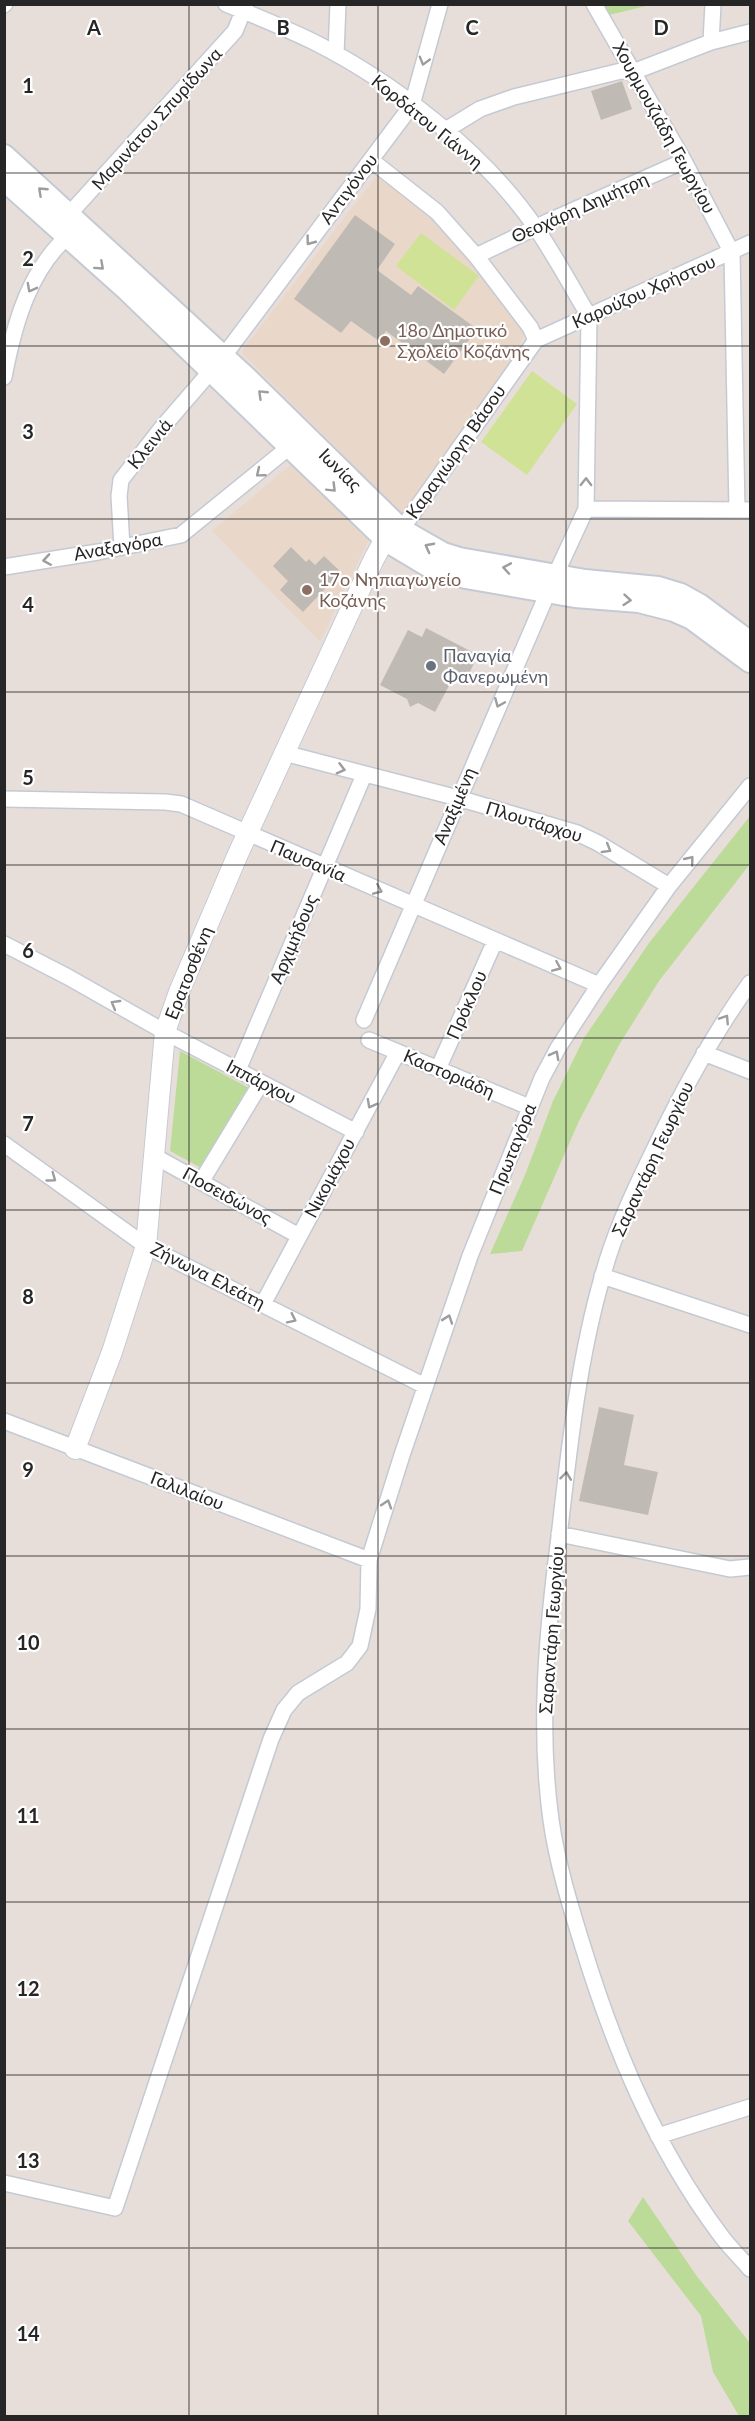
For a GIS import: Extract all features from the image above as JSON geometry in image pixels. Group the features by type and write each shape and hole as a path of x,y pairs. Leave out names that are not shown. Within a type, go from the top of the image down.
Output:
{"main road":[{"name":"Ιωνίας","path":"4,156 68,226 218,364 420,561 448,572 552,584 674,610 692,618 750,661"},
{"name":"Ιωνίας","path":"4,179 68,226"},
{"name":"Ιωνίας","path":"552,584 585,581 641,585 681,595 714,615 750,643"}],"street":[{"name":"Κορδάτου Γιάννη","path":"226,4 245,8 336,54 412,105 444,131 500,183 536,228 589,316"},
{"path":"336,54 338,4"},
{"name":"Αντιγόνου","path":"218,364 412,105 440,4"},
{"name":"Χουρμουζιάδη Γεωργίου","path":"594,4 684,161 732,253"},
{"path":"711,42 713,4"},
{"name":"Μαρινάτου Σπυρίδωνα","path":"4,378 16,325 27,293 68,226 236,31 245,8"},
{"path":"444,131 480,110 514,97 621,71 633,72 711,42 750,32"},
{"path":"370,160 437,212 476,256 530,327 536,340"},
{"name":"Θεοχάρη Δημήτρη","path":"476,256 684,161"},
{"name":"Καρούζου Χρήστου","path":"536,340 750,243"},
{"path":"586,509 744,510 732,253"},
{"path":"552,584 586,509 589,316"},
{"name":"Καραγιώργη Βάσου","path":"394,536 536,340"},
{"name":"Κλεινιά","path":"122,547 118,495 121,480 160,430 218,364"},
{"name":"Αναξαγόρα","path":"4,567 181,535 298,441"},
{"name":"Ερατοσθένη","path":"75,1449 112,1352 147,1246 165,1032 178,992 247,834 373,561 381,546 394,536"},
{"name":"Αναξιμένη","path":"364,1020 552,584"},
{"name":"Πλουτάρχου","path":"284,753 458,798 577,833 598,843 669,886"},
{"name":"Αρχιμήδους","path":"238,1070 364,775"},
{"name":"Πρωταγόρα","path":"4,2183 115,2208 271,1739 284,1710 298,1693 346,1663 360,1646 368,1610 369,1560 470,1256 529,1107 558,1048 599,985 669,886 750,786"},
{"name":"Παυσανία","path":"4,799 165,802 197,810 247,834 599,985"},
{"name":"Πρόκλου","path":"438,1069 495,940"},
{"name":"Ιππάρχου","path":"4,944 356,1132"},
{"name":"Σαραντάρη Γεωργίου","path":"750,983 726,1017 684,1087 621,1223 602,1276 581,1367 548,1634 545,1703 551,1821 564,1884 609,2029 658,2136 720,2234 750,2270"},
{"name":"Καστοριάδη","path":"369,1040 529,1107"},
{"name":"Νικομάχου","path":"263,1304 398,1053"},
{"path":"704,1053 750,1071"},
{"path":"201,1182 261,1083"},
{"name":"Ζήνωνα Ελεάτη","path":"4,1143 147,1246 425,1386"},
{"name":"Ποσειδώνος","path":"154,1156 299,1236"},
{"path":"602,1276 750,1325"},
{"name":"Γαλιλαίου","path":"4,1421 369,1560"},
{"path":"559,1534 730,1569 750,1567"},
{"path":"658,2136 750,2107"}],"shaded area":[{"name":"18ο Δημοτικό Σχολείο Κοζάνης","path":"378,174 434,219 525,330 517,355 404,516 241,352"},
{"name":"17ο Νηπιαγωγείο Κοζάνης","path":"290,465 370,537 320,642 212,531"}],"green space":[{"path":"604,5 650,5 609,15"},
{"path":"421,233 479,276 454,310 396,266"},
{"path":"532,371 577,404 527,475 481,442"},
{"path":"750,816 750,864 659,981 619,1045 579,1121 522,1251 490,1254 525,1175 553,1101 584,1038 649,943"},
{"path":"180,1051 251,1089 203,1169 170,1151"},
{"path":"643,2197 696,2275 750,2343 750,2416 739,2416 713,2372 701,2316 628,2221"}],"building":[{"path":"622,81 632,109 601,120 591,91"},
{"path":"355,215 395,244 377,270 411,295 418,286 477,329 444,374 386,331 379,341 351,321 341,333 294,299"},
{"path":"291,547 306,562 309,559 315,565 324,556 341,572 303,612 280,590 288,581 273,566"},
{"name":"Παναγία Φανερωμένη","path":"426,628 478,655 468,676 457,671 435,712 418,703 410,707 407,699 380,685 408,630 422,637"},
{"path":"599,1407 634,1415 624,1465 658,1472 648,1515 579,1501"}],"place":[{"name":"18ο Δημοτικό Σχολείο Κοζάνης","path":"385,341"},
{"name":"17ο Νηπιαγωγείο Κοζάνης","path":"307,590"},
{"name":"Παναγία Φανερωμένη","path":"431,666"}]}
